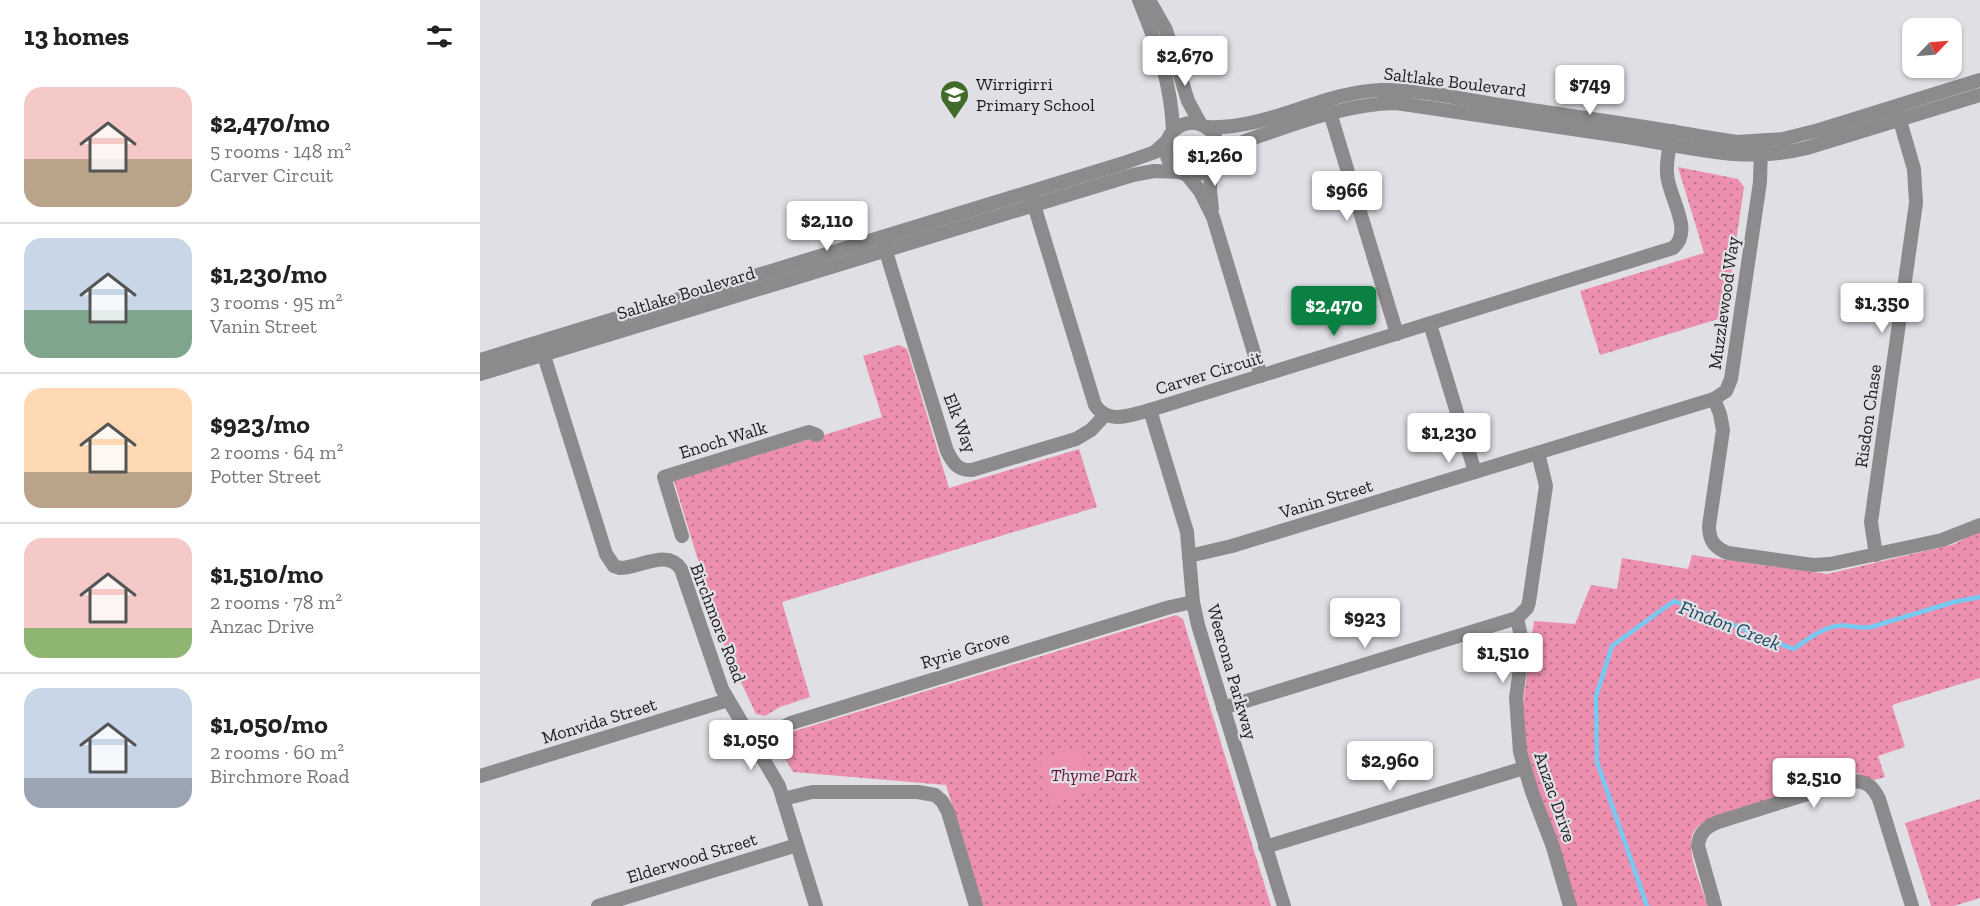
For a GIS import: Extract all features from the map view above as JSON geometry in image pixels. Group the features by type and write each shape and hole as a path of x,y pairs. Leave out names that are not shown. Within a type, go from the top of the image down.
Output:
{"street":[{"path":"1138,0 1168,82 1172,106 1170,136 1166,150 1167,159 1200,192 1213,217"},
{"path":"1149,0 1166,30 1188,101 1203,125 1214,133 1218,141 1219,150 1214,163 1210,190 1213,217 1261,376"},
{"name":"Saltlake Boulevard","path":"1203,125 1222,128 1328,108 1396,104 1672,137 1760,141 1802,135 1980,80"},
{"name":"Saltlake Boulevard","path":"1672,137 1722,154 1761,156 1789,153 1980,95"},
{"name":"Risdon Chase","path":"1876,555 1871,522 1916,203 1915,175 1896,106"},
{"path":"1328,108 1397,334"},
{"name":"Saltlake Boulevard","path":"1214,163 1233,147 1245,141 1328,108"},
{"path":"1170,136 1185,123 1203,125"},
{"name":"Saltlake Boulevard","path":"480,374 542,348 1032,198 1155,152 1170,136"},
{"name":"Carver Circuit","path":"1105,415 1119,418 1150,410 1673,248 1680,241 1682,229 1667,173 1672,137"},
{"name":"Muzzlewood Way","path":"1714,399 1726,391 1731,379 1760,182 1760,141"},
{"path":"1183,173 1196,175 1214,163"},
{"name":"Saltlake Boulevard","path":"1032,198 1142,173 1163,171 1183,173"},
{"path":"1032,198 1095,405 1105,415"},
{"name":"Elk Way","path":"883,244 947,451 958,467 966,471 972,470 1076,439 1090,430 1105,415"},
{"path":"1430,324 1475,472"},
{"name":"Saltlake Boulevard","path":"480,360 542,348"},
{"name":"Birchmore Road","path":"542,348 606,554 614,566 620,568 668,559 677,564 684,577 714,669 728,700 779,786 816,906"},
{"path":"1714,399 1723,430 1709,533 1713,543 1728,553 1813,565 1830,564 1942,540 1980,525"},
{"name":"Vanin Street","path":"1189,556 1225,548 1714,399"},
{"name":"Weerona Parkway","path":"1150,410 1187,532 1193,602 1198,625 1284,906"},
{"name":"Enoch Walk","path":"682,536 664,477 809,432 817,435"},
{"path":"1223,708 1517,618 1527,608 1529,602 1545,494 1545,479 1538,453"},
{"name":"Ryrie Grove","path":"753,744 791,723 1161,609 1193,602"},
{"name":"Anzac Drive","path":"1517,618 1523,654 1516,698 1516,720 1524,768 1553,847 1568,905"},
{"name":"Monvida Street","path":"480,776 728,700"},
{"path":"1265,847 1524,768"},
{"path":"1715,906 1698,853 1699,839 1706,829 1718,822 1859,781 1869,785 1879,799 1912,906"},
{"path":"783,799 802,793 823,791 918,792 935,795 942,801 948,812 976,906"},
{"name":"Elderwood Street","path":"598,906 797,845"}],"green space":[{"path":"1678,167 1738,179 1744,187 1725,317 1600,355 1580,291 1704,253"},
{"path":"899,345 907,349 949,488 1079,449 1097,507 782,602 810,697 780,707 765,716 756,714 724,646 674,481 882,417 863,356"},
{"path":"1980,530 1980,678 1892,705 1905,747 1878,756 1885,777 1874,780 1857,773 1847,775 1709,819 1701,824 1694,831 1691,847 1695,868 1708,906 1575,906 1526,755 1521,718 1534,621 1575,624 1591,585 1617,589 1622,558 1688,569 1692,555 1827,574 1955,544"},
{"name":"Thyme Park","path":"1176,615 1183,619 1271,906 983,906 946,785 793,772 776,743 788,733"},
{"path":"1080,747 1093,790 1052,804 1039,759"},
{"path":"1980,799 1980,898 1954,906 1931,906 1905,823"}],"waterway":[{"name":"Findon Creek","path":"1647,906 1597,762 1596,696 1612,646 1674,601 1793,649 1831,627 1871,627 1954,602 1980,597"}],"place":[{"name":"Wirrigirri Primary School","path":"955,120"}]}
